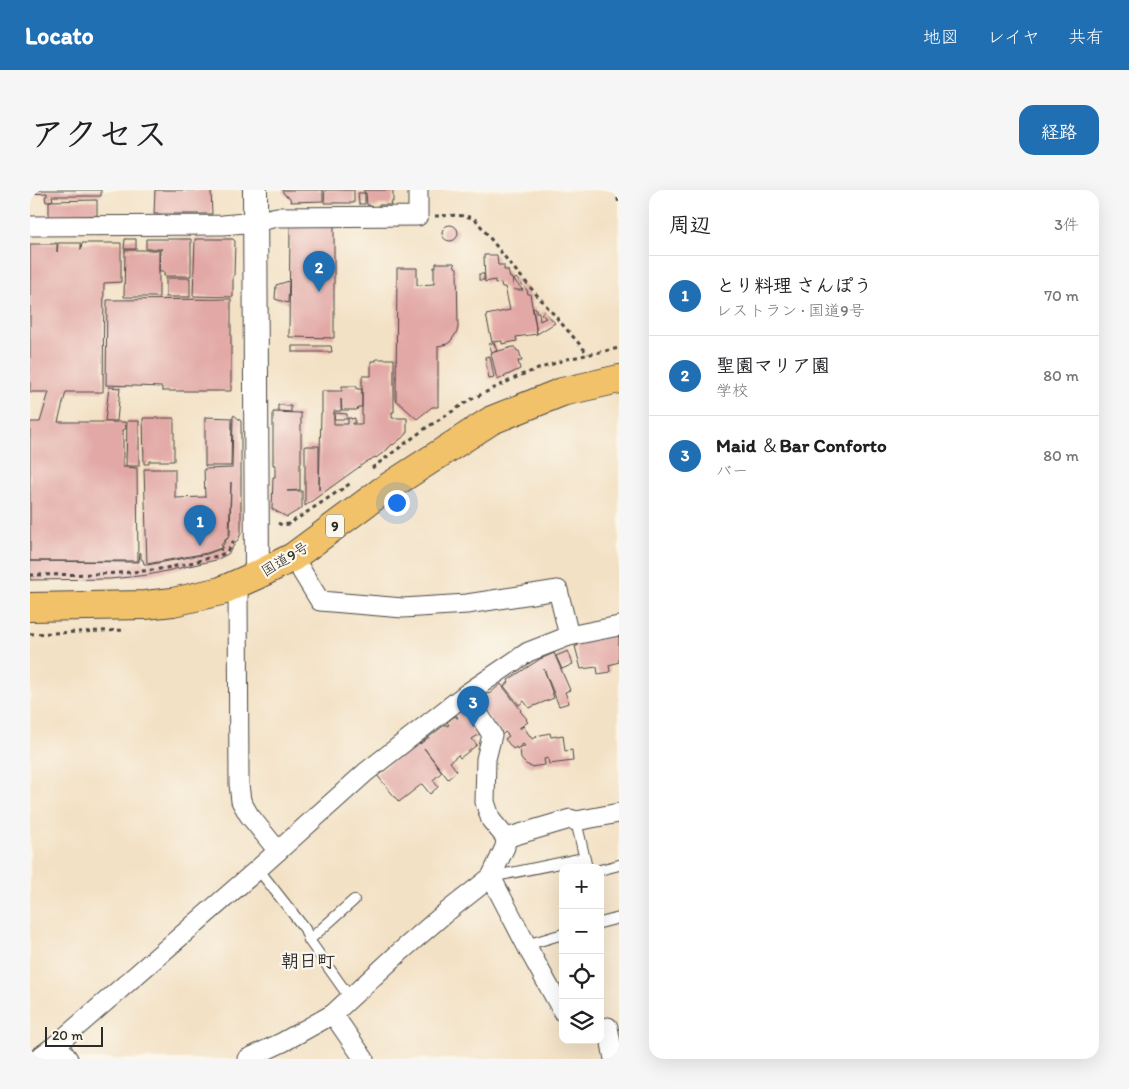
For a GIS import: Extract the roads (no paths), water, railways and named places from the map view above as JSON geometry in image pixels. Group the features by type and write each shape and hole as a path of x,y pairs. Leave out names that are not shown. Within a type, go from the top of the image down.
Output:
{"highway":[{"name":"国道9号","path":"30,606 173,602 221,591 293,557 382,491 492,420 562,392 619,379"}],"street":[{"path":"255,190 247,580 238,590 239,784 241,801 249,815 278,851"},
{"path":"30,226 223,225 255,222 277,217 418,216 418,190"},
{"path":"293,557 320,601 403,608 467,604 558,590 569,636"},
{"path":"37,1059 258,869 366,772 466,694 528,652 569,636 619,626"},
{"path":"247,1059 283,1042 333,1014 444,914 492,877 505,847 506,838 491,820 485,802 486,759 492,734 466,694"},
{"path":"506,838 570,819 576,821 619,814"},
{"path":"492,877 559,1005"},
{"path":"333,1014 364,1059"},
{"path":"609,1027 614,1059"},
{"path":"56,1044 68,1059"}],"lane":[{"path":"492,877 586,863 576,821"},
{"path":"604,869 619,865"},
{"path":"258,869 304,929 309,940 350,998"},
{"path":"309,940 354,900"},
{"path":"604,923 619,918"},
{"path":"526,945 559,935"}],"place":[{"name":"聖園マリア園","path":"319,292"},
{"name":"とり料理 さんぽう","path":"200,546"},
{"name":"Maid ＆Bar Conforto","path":"473,727"}],"district":[{"name":"朝日町","path":"308,961"}]}
